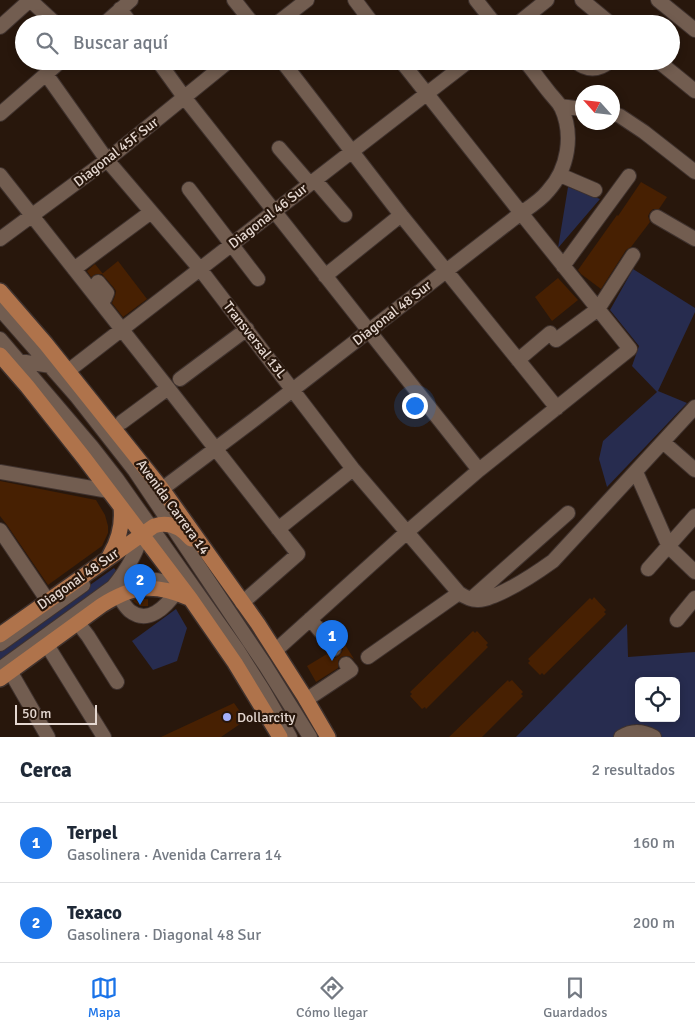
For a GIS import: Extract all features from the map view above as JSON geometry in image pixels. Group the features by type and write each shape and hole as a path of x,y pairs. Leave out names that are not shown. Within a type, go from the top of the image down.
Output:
{"main road":[{"name":"Avenida Carrera 14","path":"0,290 68,371 162,489 258,624 328,737"},
{"path":"1,357 27,386 140,528 235,662 280,737"},
{"path":"111,560 122,526 140,528 160,524 175,531 183,531 242,603"},
{"name":"Diagonal 48 Sur","path":"0,635 111,560 140,528"},
{"path":"3,673 78,623 102,605 115,591 142,588 166,589 187,593"}],"street":[{"path":"0,27 30,0 46,15"},
{"path":"114,15 131,0"},
{"path":"234,0 246,15"},
{"path":"288,15 307,0"},
{"path":"355,0 366,15"},
{"path":"476,0 488,15"},
{"path":"528,15 547,0"},
{"path":"582,0 600,15"},
{"path":"658,0 676,15"},
{"path":"120,10 124,15"},
{"path":"680,18 695,30"},
{"path":"0,114 51,70"},
{"path":"164,70 184,98 480,470"},
{"name":"Diagonal 45F Sur","path":"0,239 107,160 218,70"},
{"path":"289,70 401,215 557,408"},
{"path":"275,651 407,532 480,470 630,349 408,70"},
{"name":"Diagonal 46 Sur","path":"68,371 457,70"},
{"path":"532,70 560,106 575,108"},
{"path":"669,70 695,91"},
{"name":"Transversal 13L","path":"46,74 107,160 200,269 353,469 465,596"},
{"name":"Diagonal 48 Sur","path":"162,489 548,192 560,175 567,152 568,137 560,106"},
{"path":"620,116 644,132 695,172"},
{"path":"279,148 344,215"},
{"path":"0,175 298,554 242,603"},
{"path":"560,175 596,190"},
{"path":"563,266 629,176"},
{"path":"189,189 258,279"},
{"path":"74,269 151,212"},
{"path":"326,276 401,215"},
{"path":"657,217 695,238"},
{"path":"518,360 598,309 633,255"},
{"path":"98,282 107,293 100,302"},
{"path":"0,309 51,366 104,430 146,487 265,665 310,737"},
{"path":"180,379 247,330"},
{"path":"0,339 92,447 140,528 187,593 237,649 290,737"},
{"path":"1,357 68,371"},
{"path":"122,422 168,388"},
{"path":"465,596 477,600 485,599 533,576 553,561 695,407"},
{"path":"663,442 695,470"},
{"path":"278,529 353,469"},
{"path":"0,472 109,491"},
{"path":"636,472 669,546 695,572"},
{"path":"48,737 3,673 115,591 126,569 140,528 146,487"},
{"path":"368,657 465,596 568,513"},
{"path":"648,569 695,516"},
{"path":"0,530 48,601"},
{"path":"0,644 56,605 111,560"},
{"path":"115,591 132,612 140,616 150,615 159,611 170,600 187,593"},
{"path":"677,620 695,598"},
{"path":"310,619 334,649"},
{"path":"78,623 116,682"},
{"path":"47,645 104,737"},
{"path":"306,700 351,670 346,664"},
{"path":"621,737 640,731 654,737"}],"shaded area":[{"path":"568,187 600,199 558,248"},
{"path":"633,269 695,308 695,312 658,391 687,403 607,487 599,459 603,441 657,392 632,366 639,346 610,310"},
{"path":"114,568 119,574 0,666 0,649"},
{"path":"176,609 187,628 177,661 153,670 132,641"},
{"path":"627,624 628,657 695,652 695,737 516,737"}],"building":[{"path":"641,182 667,197 659,209 653,209 650,212 648,216 650,222 631,247 626,250 601,289 578,270"},
{"path":"118,261 147,299 123,317 112,303 116,291 102,274"},
{"path":"95,264 103,274 96,274 91,277 87,271"},
{"path":"558,278 578,300 552,321 535,297"},
{"path":"0,481 96,500 105,515 108,526 108,533 102,546 48,585 0,516"},
{"path":"594,597 606,610 604,612 606,614 544,675 542,673 540,675 528,663 530,661 528,659 590,598 592,600"},
{"path":"136,599 148,599 148,606 140,606 133,601"},
{"path":"473,631 475,633 477,631 488,643 486,645 488,647 426,709 425,707 422,709 410,696 412,694 410,692"},
{"path":"344,643 354,659 349,656 341,657 338,661 338,668 316,682 307,666 327,654 335,658 339,656 343,648 341,644"},
{"path":"508,680 509,682 512,680 523,692 521,694 523,696 482,737 449,737"},
{"path":"234,703 246,720 221,737 161,737"}],"place":[{"name":"Texaco","path":"140,605"},
{"name":"Terpel","path":"332,661"},
{"name":"Dollarcity","path":"227,717"}]}
